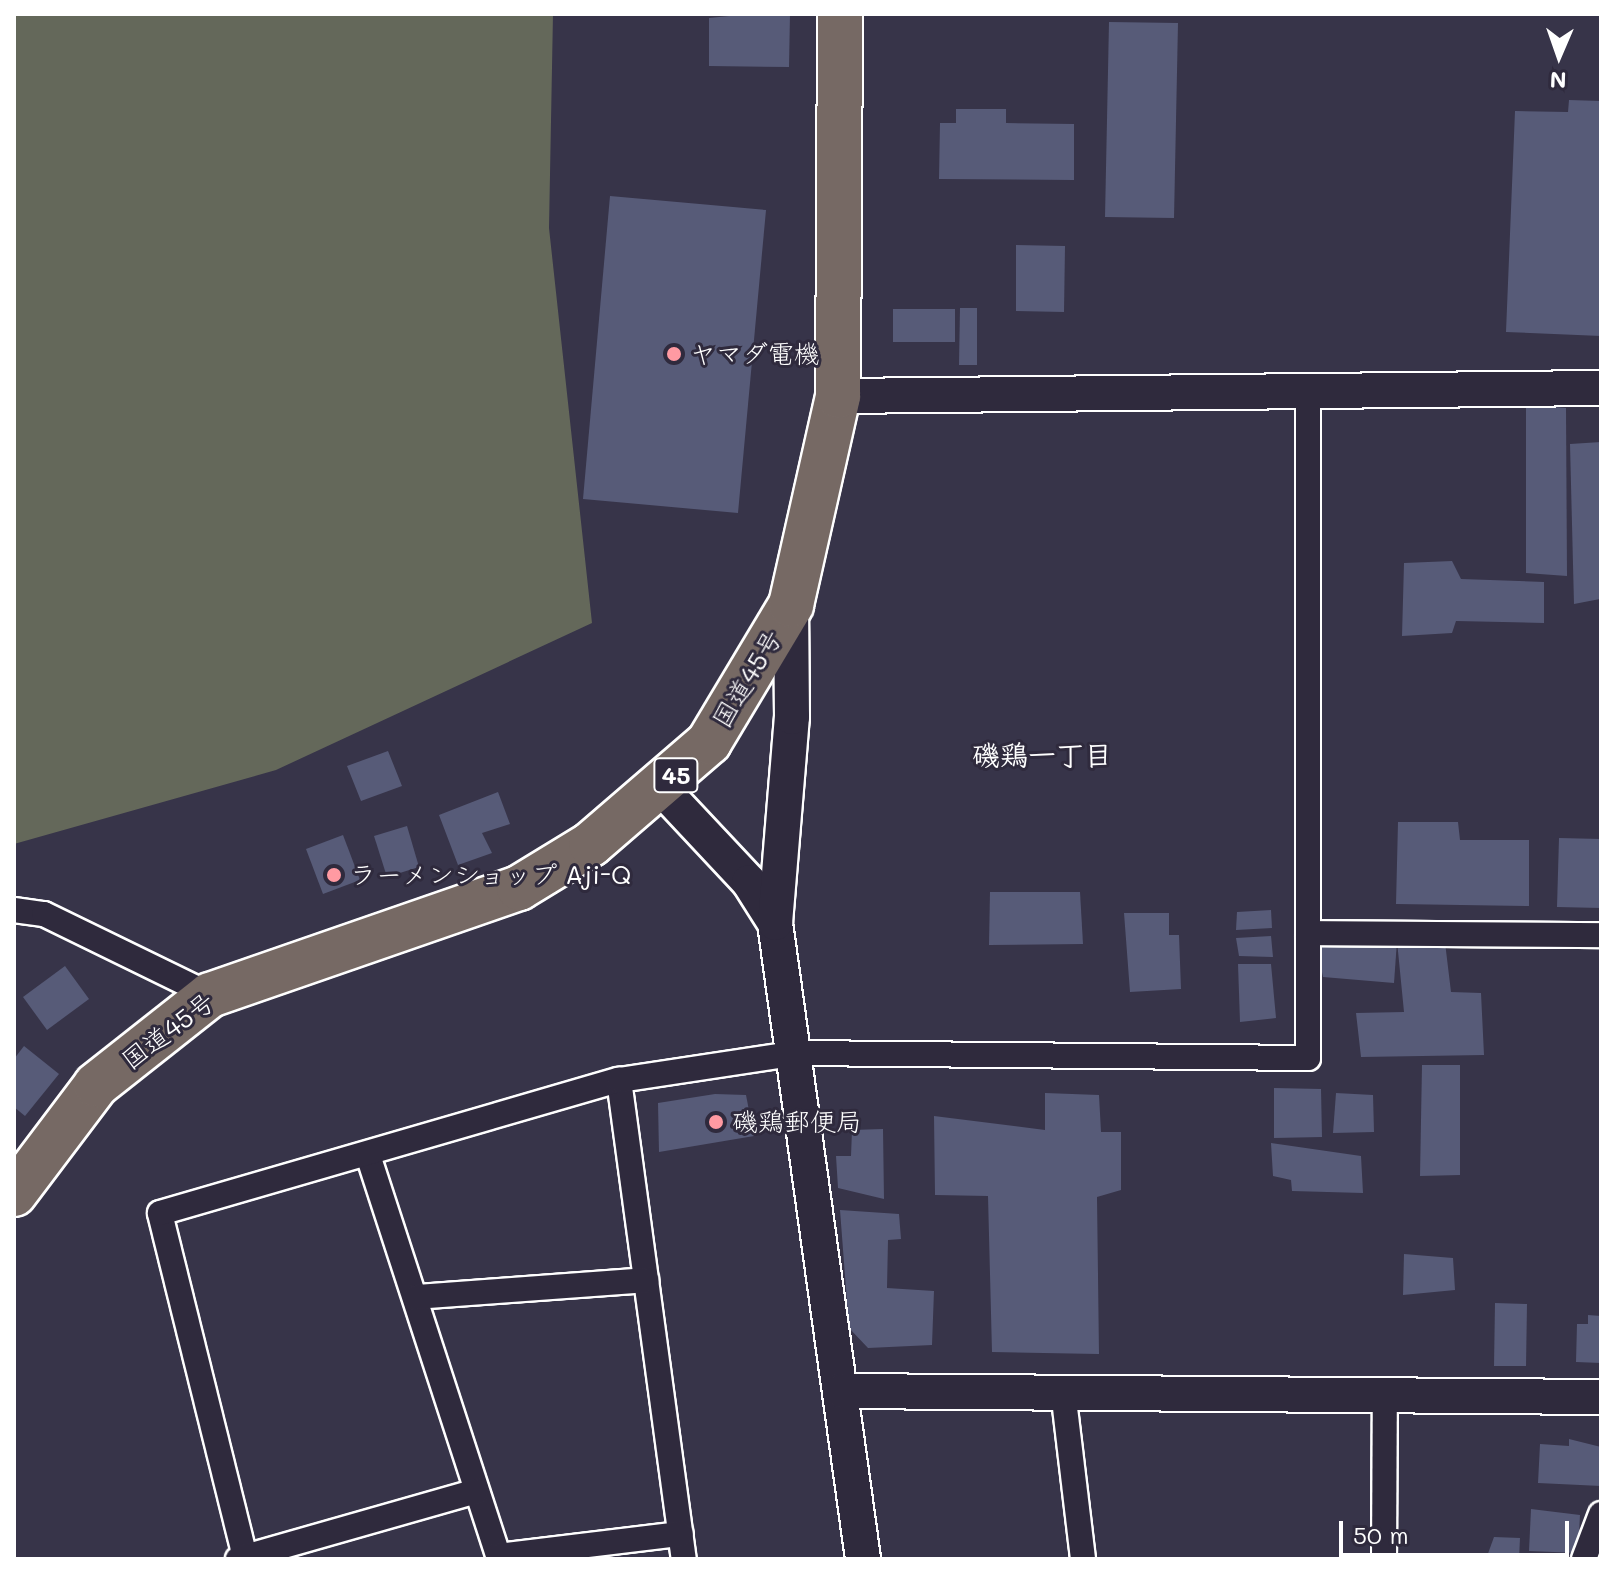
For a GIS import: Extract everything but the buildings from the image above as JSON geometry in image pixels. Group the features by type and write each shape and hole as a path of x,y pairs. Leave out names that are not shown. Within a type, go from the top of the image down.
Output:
{"highway":[{"name":"国道45号","path":"14,1194 96,1085 210,995 519,888 662,789 709,742 791,605 838,396 840,14"}],"street":[{"path":"838,396 1601,388"},
{"path":"477,1491 242,1558 160,1213 369,1158 619,1080 797,1053 1308,1058 1308,391"},
{"path":"791,605 792,717 775,923 797,1053 863,1559"},
{"path":"662,789 749,882 775,923"},
{"path":"14,910 44,914 210,995"},
{"path":"1308,933 1601,935"},
{"path":"619,1080 684,1559"},
{"path":"369,1158 498,1557 681,1534"},
{"path":"416,1297 646,1280"},
{"path":"842,1391 1601,1397"},
{"path":"1063,1391 1083,1559"},
{"path":"1384,1559 1385,1393"},
{"path":"1584,1559 1601,1514"}],"green space":[{"path":"14,14 553,14 549,228 592,623 276,770 14,844"}],"place":[{"name":"ヤマダ電機","path":"674,354"},
{"name":"ラーメンショップ Aji-Q","path":"334,875"},
{"name":"磯鶏郵便局","path":"716,1122"}],"district":[{"name":"磯鶏一丁目","path":"1042,754"}]}
